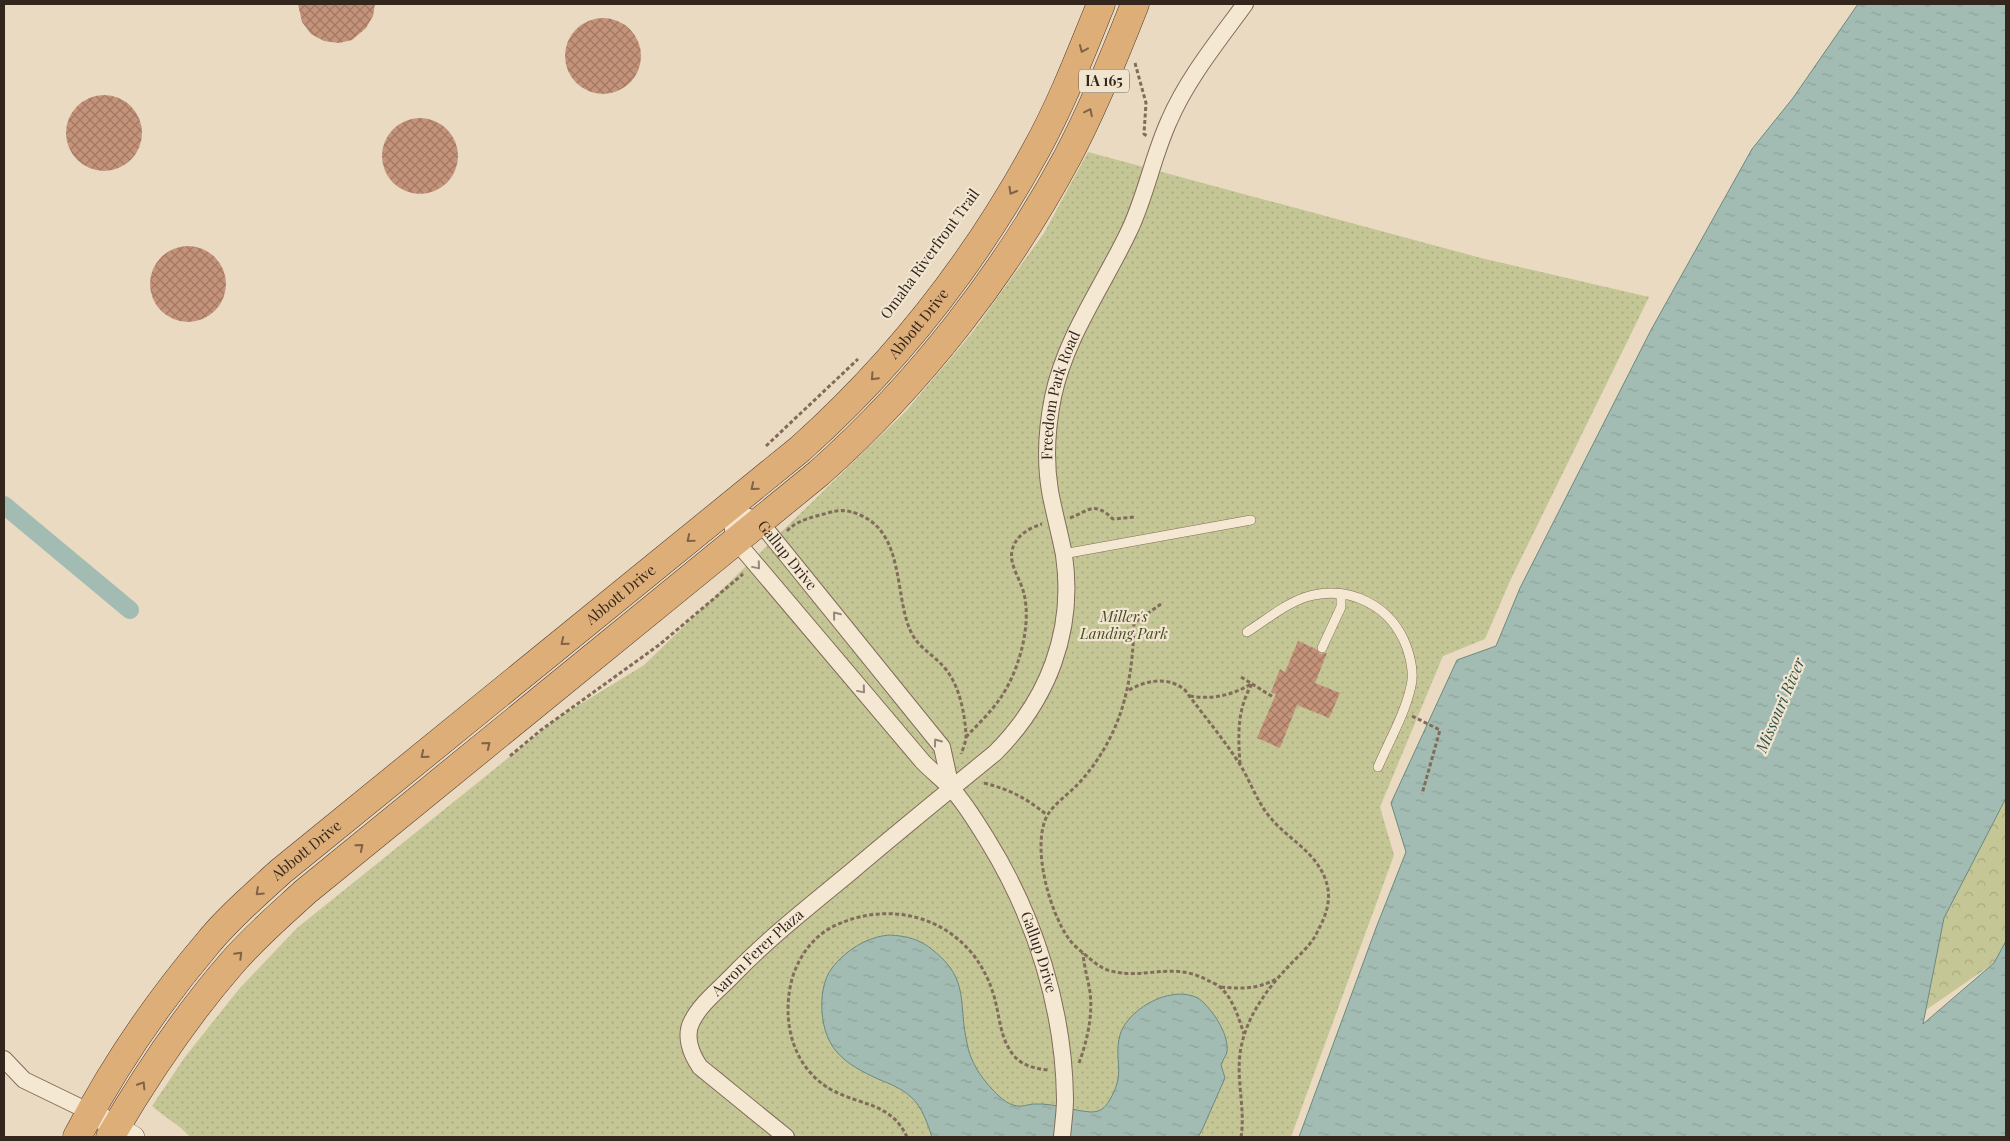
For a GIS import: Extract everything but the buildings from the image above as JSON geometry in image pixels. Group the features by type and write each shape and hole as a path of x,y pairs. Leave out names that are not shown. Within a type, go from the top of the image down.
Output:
{"highway":[{"name":"Abbott Drive","path":"77,1137 125,1054 166,996 207,943 246,904 280,872 728,508 834,418 886,363 933,307 970,258 1006,202 1037,149 1065,92 1101,4"},
{"name":"Abbott Drive","path":"120,1134 152,1069 231,963 270,924 305,892 760,522 861,436 947,337 995,274 1031,218 1068,156 1113,59 1135,4"}],"street":[{"name":"Freedom Park Road","path":"951,788 995,753 1013,735 1031,711 1047,682 1062,627 1066,575 1064,554 1050,489 1048,458 1054,396 1065,357 1076,332 1131,228 1168,122 1180,100 1244,4"},
{"name":"Gallup Drive","path":"951,788 942,747 760,522 728,508 727,549 923,762 951,788 978,825 1016,891 1033,932 1046,973 1056,1020 1065,1100 1062,1137"},
{"name":"Aaron Ferer Plaza","path":"786,1137 700,1067 695,1059 689,1040 689,1030 692,1021 701,1008 746,962 790,921 951,788"},
{"path":"4,1059 24,1080 90,1112 120,1134"}],"lane":[{"path":"1064,554 1251,520"},
{"path":"1247,632 1288,605 1305,597 1321,594 1341,594 1371,603 1386,613 1404,640 1412,669 1411,686 1378,767"},
{"path":"1322,648 1341,607 1341,594"}],"path":[{"path":"1137,57 1135,63 1136,72 1146,103 1144,134 1160,144"},
{"path":"760,452 864,353"},
{"path":"1047,815 1019,794 984,783 951,788 966,738 999,700 1010,682 1020,657 1025,630 1026,610 1024,595 1014,567 1012,553 1014,543 1032,527 1072,517 1086,509 1095,507 1105,511 1113,519 1135,516"},
{"path":"794,524 836,510 852,511 868,518 883,535 891,549 906,622 920,646 944,667 952,680 962,708 966,738"},
{"path":"727,549 736,580"},
{"path":"507,758 541,730 632,666 713,601"},
{"path":"1161,604 1134,623 1132,667 1128,690 1109,740 1094,764 1077,785 1047,815 1042,829 1043,873 1050,897 1069,940 1100,967 1109,971 1136,973 1178,970 1204,978 1220,987 1239,989 1269,983 1279,977"},
{"path":"1241,676 1274,698"},
{"path":"1128,690 1141,683 1156,680 1177,684 1189,696 1240,764 1256,798 1270,817 1311,854 1320,868 1326,883 1327,911 1322,924 1312,942 1265,995 1244,1034 1239,1076 1244,1115 1240,1137"},
{"path":"1189,696 1200,698 1229,694 1252,684"},
{"path":"1240,764 1238,737 1240,712 1244,697 1252,684"},
{"path":"1402,711 1440,730 1422,794"},
{"path":"908,1137 897,1120 887,1112 830,1089 816,1078 794,1049 787,1016 788,995 792,978 800,959 811,943 826,930 862,915 885,912 905,914 927,920 961,941 976,958 993,993 1002,1034 1015,1057 1035,1069 1062,1070 1078,1067 1086,1044 1091,1013 1090,992 1083,953"},
{"path":"1220,987 1236,1011 1244,1034"}],"green space":[{"name":"Miller's Landing Park","path":"1088,152 1481,258 1649,297 1510,581 1485,639 1443,656 1380,807 1394,855 1291,1137 190,1137 152,1106 185,1057 239,989 297,928 558,718 644,665 906,411 972,333 1044,233"},
{"path":"2006,798 2006,941 1994,963 1926,1010 1944,918"}],"water":[{"name":"Missouri River","path":"1858,4 2006,4 2006,798 1944,918 1923,1024 1994,963 2006,941 2006,1137 1299,1137 1406,852 1391,803 1457,660 1496,646 1520,588 1651,330 1752,149 1793,98"},
{"path":"889,935 907,937 929,947 953,972 961,993 964,1029 968,1050 973,1062 992,1089 1004,1100 1016,1106 1042,1104 1091,1112 1102,1109 1109,1101 1117,1082 1119,1074 1118,1044 1127,1021 1147,1004 1163,997 1183,994 1200,999 1220,1024 1226,1038 1227,1052 1221,1065 1225,1078 1198,1137 932,1137 922,1111 915,1101 899,1089 856,1068 847,1061 832,1046 824,1025 822,995 826,978 832,968 850,950 873,938"}],"waterway":[{"path":"4,505 130,610"}]}
